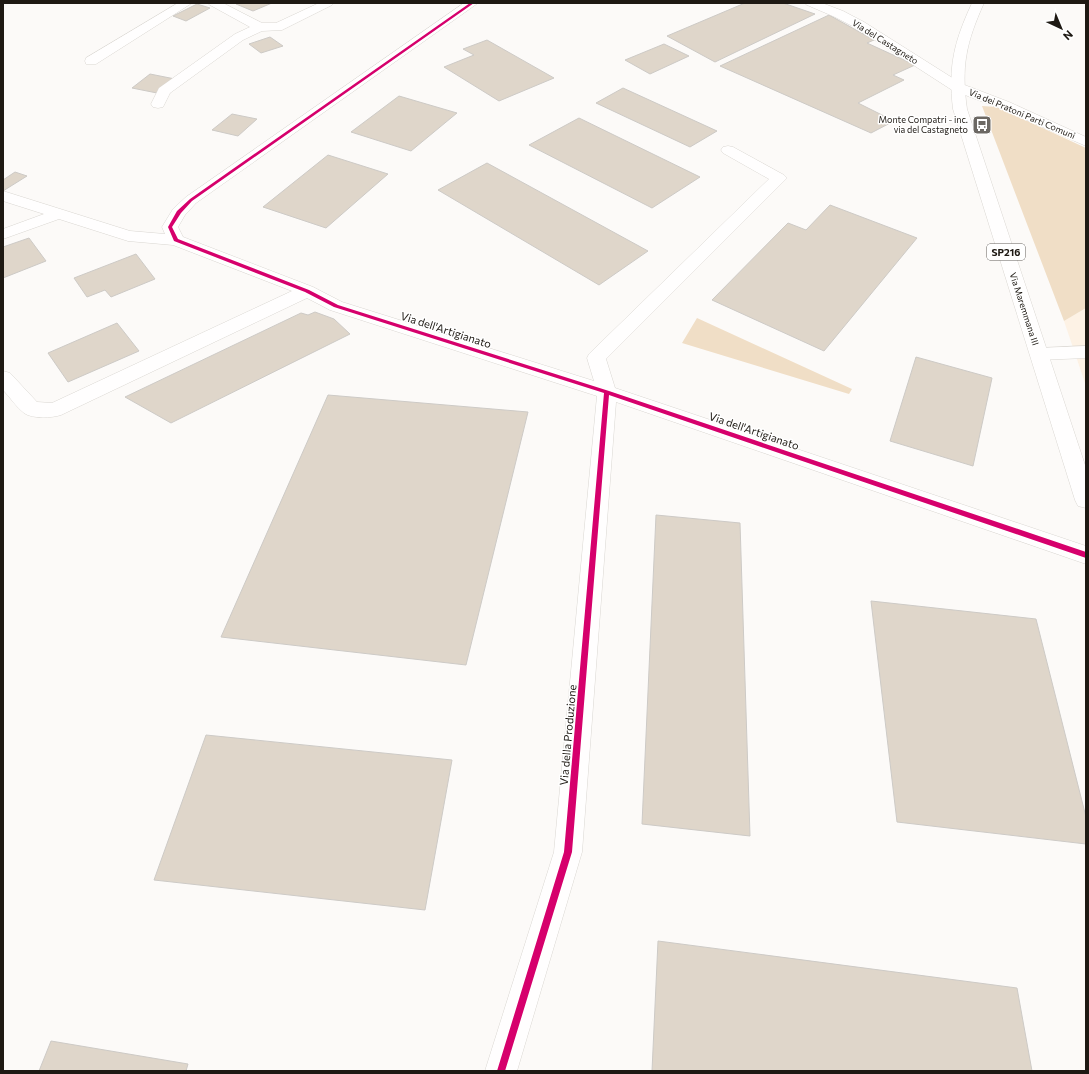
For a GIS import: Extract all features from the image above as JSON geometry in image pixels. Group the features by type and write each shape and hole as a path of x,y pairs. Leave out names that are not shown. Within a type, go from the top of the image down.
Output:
{"street":[{"path":"91,61 186,3"},
{"path":"214,3 260,27"},
{"path":"158,104 164,91 239,37 260,27 278,27 328,3"},
{"path":"176,240 170,227 179,212 191,200 472,3"},
{"name":"Via del Castagneto","path":"811,3 838,8 860,25 957,87"},
{"name":"Via Maremmana III","path":"978,3 962,41 957,67 957,87 964,126 1086,500"},
{"name":"Via dei Pratoni Parti Comuni","path":"957,87 1004,105 1086,142"},
{"path":"607,392 596,358 779,178 728,150"},
{"name":"Via dell'Artigianato","path":"3,196 128,236 176,240 307,291 336,306 607,392 1086,555"},
{"path":"3,234 59,214"},
{"path":"3,378 32,409 54,410 307,291"},
{"path":"1039,354 1086,352"},
{"name":"Via della Produzione","path":"501,1071 568,852 607,392"}],"shaded area":[{"path":"982,106 997,107 1086,148 1086,308 1064,321"},
{"path":"1086,308 1086,386 1064,321"},
{"path":"697,318 852,389 849,394 682,343"}],"building":[{"path":"272,3 253,11 236,4"},
{"path":"745,3 783,3 815,14 715,62 667,36"},
{"path":"197,4 210,8 186,21 173,16"},
{"path":"829,15 874,40 867,43 915,65 893,75 904,80 858,103 894,121 871,133 720,66"},
{"path":"270,37 283,46 261,53 249,44"},
{"path":"487,40 554,78 499,101 444,67 474,55 463,49"},
{"path":"664,44 689,56 650,74 625,60"},
{"path":"150,74 175,79 157,93 132,88"},
{"path":"623,88 717,131 690,147 596,103"},
{"path":"399,96 457,113 411,151 351,132"},
{"path":"232,114 257,119 238,136 212,130"},
{"path":"579,118 700,177 652,208 529,145"},
{"path":"328,155 388,174 326,228 263,207"},
{"path":"487,163 648,251 599,285 438,190"},
{"path":"15,172 27,176 3,191 3,180"},
{"path":"830,205 917,238 824,351 712,300 788,223 806,230"},
{"path":"29,238 46,261 3,278 3,247"},
{"path":"136,254 155,279 111,297 105,290 87,297 74,278"},
{"path":"315,312 334,319 350,334 171,423 125,397 301,313 308,315"},
{"path":"117,323 139,351 68,382 48,353"},
{"path":"916,357 992,378 973,466 890,441"},
{"path":"328,395 528,412 466,665 221,637"},
{"path":"656,515 740,523 750,836 642,824"},
{"path":"871,601 1036,619 1086,817 1086,844 897,822"},
{"path":"206,735 452,760 425,910 154,880"},
{"path":"658,941 1017,988 1032,1071 652,1071"},
{"path":"51,1041 188,1064 186,1071 39,1071"}],"cycle path":[{"path":"472,3 191,200 179,212 170,227 176,240 307,291 336,306 607,392 1086,555"},
{"path":"501,1071 568,852 607,392"}],"place":[{"name":"Monte Compatri - inc. via del Castagneto","path":"982,125"}]}
